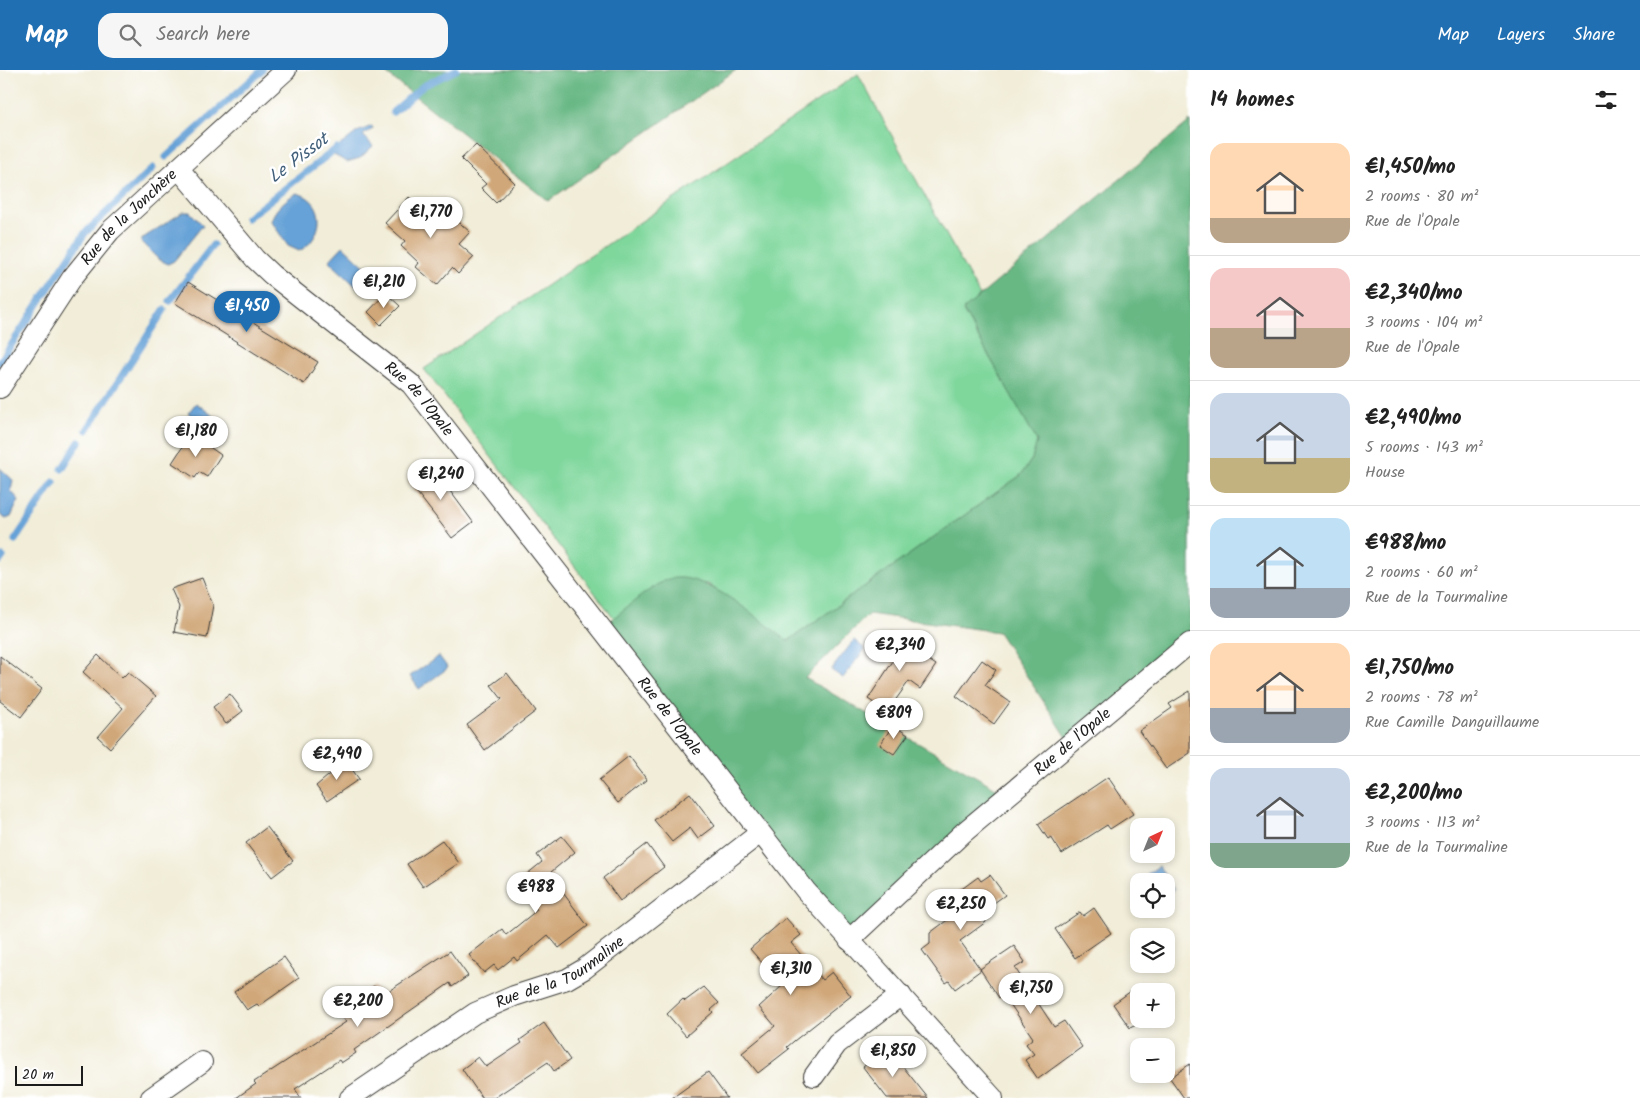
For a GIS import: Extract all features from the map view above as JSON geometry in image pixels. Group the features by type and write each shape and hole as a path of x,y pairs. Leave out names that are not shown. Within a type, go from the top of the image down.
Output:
{"street":[{"name":"Rue de la Jonchère","path":"0,388 89,254 110,231 286,70"},
{"name":"Rue de l'Opale","path":"179,169 255,259 272,275 411,384 602,627 760,834 849,940 963,833 1190,643"},
{"name":"Rue de la Tourmaline","path":"350,1098 475,1013 507,998 567,979 760,834"},
{"path":"849,940 901,995 992,1098"},
{"path":"814,1076 837,1044 901,995"},
{"path":"151,1098 202,1062"}],"green space":[{"path":"382,70 736,70 548,201"},
{"path":"858,74 980,296 963,311 1038,441 1032,459 1021,475 788,641 708,584 664,581 614,618 424,369"},
{"path":"1190,121 1190,647 1070,742 998,632 869,614 805,678 1008,795 849,940 602,627 657,585 664,581 678,578 694,580 729,597 788,641 1021,475 1032,459 1037,441 963,310"}],"water":[{"path":"372,126 373,129 363,135 373,146 360,158 347,162 330,153 357,132"},
{"path":"297,193 307,197 314,204 319,220 314,238 299,251 288,246 271,221 281,204"},
{"path":"183,212 190,212 203,225 174,261 168,264 158,259 141,242 143,238"},
{"path":"343,246 374,275 360,290 329,261"},
{"path":"196,403 224,424 217,434 188,413"},
{"path":"0,468 13,480 11,491 19,500 11,517 6,519 0,515"},
{"path":"854,640 865,649 843,678 831,670"},
{"path":"439,656 448,668 419,689 410,676"},
{"path":"1159,866 1163,873 1148,873"}],"building":[{"path":"476,145 515,183 496,203 481,188 486,184 461,159"},
{"path":"409,197 425,212 435,201 470,232 459,244 474,257 458,274 452,268 437,285 416,267 419,263 401,246 405,241 385,223"},
{"path":"188,282 318,362 304,384 175,303"},
{"path":"386,293 400,306 381,325 368,312"},
{"path":"191,434 221,455 207,477 199,472 195,478 172,463"},
{"path":"430,464 473,522 452,538 408,481"},
{"path":"202,578 213,605 207,638 174,632 179,607 171,589"},
{"path":"889,633 936,665 920,689 909,681 887,712 868,699 893,661 877,650"},
{"path":"98,655 122,678 128,672 156,696 110,748 98,737 123,708 83,672"},
{"path":"0,656 42,689 21,717 0,701"},
{"path":"982,660 996,670 985,685 1010,702 994,724 956,696"},
{"path":"507,673 536,711 485,750 467,725 502,699 491,685"},
{"path":"1190,691 1190,753 1166,769 1139,731 1172,708 1169,704"},
{"path":"230,694 243,711 226,724 213,707"},
{"path":"893,725 908,735 894,754 880,745"},
{"path":"629,756 647,780 618,803 599,780"},
{"path":"346,761 359,779 327,801 316,786"},
{"path":"1108,777 1133,814 1110,829 1107,825 1062,854 1051,837 1048,839 1038,824"},
{"path":"690,793 715,826 698,839 690,828 672,842 654,820"},
{"path":"267,827 293,861 272,877 246,843"},
{"path":"562,836 575,852 551,872 553,875 551,877 588,926 559,948 548,935 517,961 514,957 498,970 494,965 484,973 469,955 502,929 506,935 537,910 516,883 542,862 537,855"},
{"path":"442,840 459,863 423,887 407,864"},
{"path":"647,844 664,867 620,901 603,878"},
{"path":"990,875 1005,895 980,913 986,922 960,941 981,970 955,989 949,981 946,983 922,950 930,944 930,933 954,915 944,902 978,877 981,881"},
{"path":"1094,908 1111,933 1075,958 1055,929 1080,912 1083,916"},
{"path":"786,918 801,935 791,943 822,980 832,972 851,996 794,1041 787,1047 789,1049 758,1073 742,1053 775,1026 759,1007 782,986 750,949"},
{"path":"1014,946 1025,962 1015,968 1054,1027 1064,1021 1082,1047 1038,1079 1025,1060 1034,1054 1026,1044 1033,1038 1004,995 999,998 980,969"},
{"path":"450,951 468,976 452,987 450,983 354,1050 356,1053 341,1063 339,1060 295,1089 301,1098 236,1098 256,1084 254,1082 346,1022 338,1010 374,986 381,996"},
{"path":"284,957 299,978 259,1006 257,1004 247,1010 234,992"},
{"path":"704,987 719,1003 711,1010 713,1012 686,1036 667,1014 683,999 685,1001"},
{"path":"1130,992 1130,1028 1113,1004"},
{"path":"544,1023 570,1060 554,1071 548,1062 494,1098 482,1098 462,1069 478,1057 486,1067 522,1043 520,1040"},
{"path":"884,1050 897,1066 900,1063 928,1098 887,1098 863,1067"},
{"path":"1190,1064 1190,1098 1184,1098 1174,1083 1175,1074"},
{"path":"708,1072 727,1098 672,1098"}],"waterway":[{"path":"166,157 262,70"},
{"name":"Le Pissot","path":"393,112 423,86 456,70"},
{"name":"Le Pissot","path":"247,218 337,148"},
{"path":"0,362 85,233 153,168"},
{"name":"Le Pissot","path":"170,301 213,245"},
{"name":"Le Pissot","path":"87,430 164,310"},
{"name":"Le Pissot","path":"62,469 79,442"},
{"name":"Le Pissot","path":"15,540 54,482"},
{"name":"Le Pissot","path":"0,561 3,557"}]}
